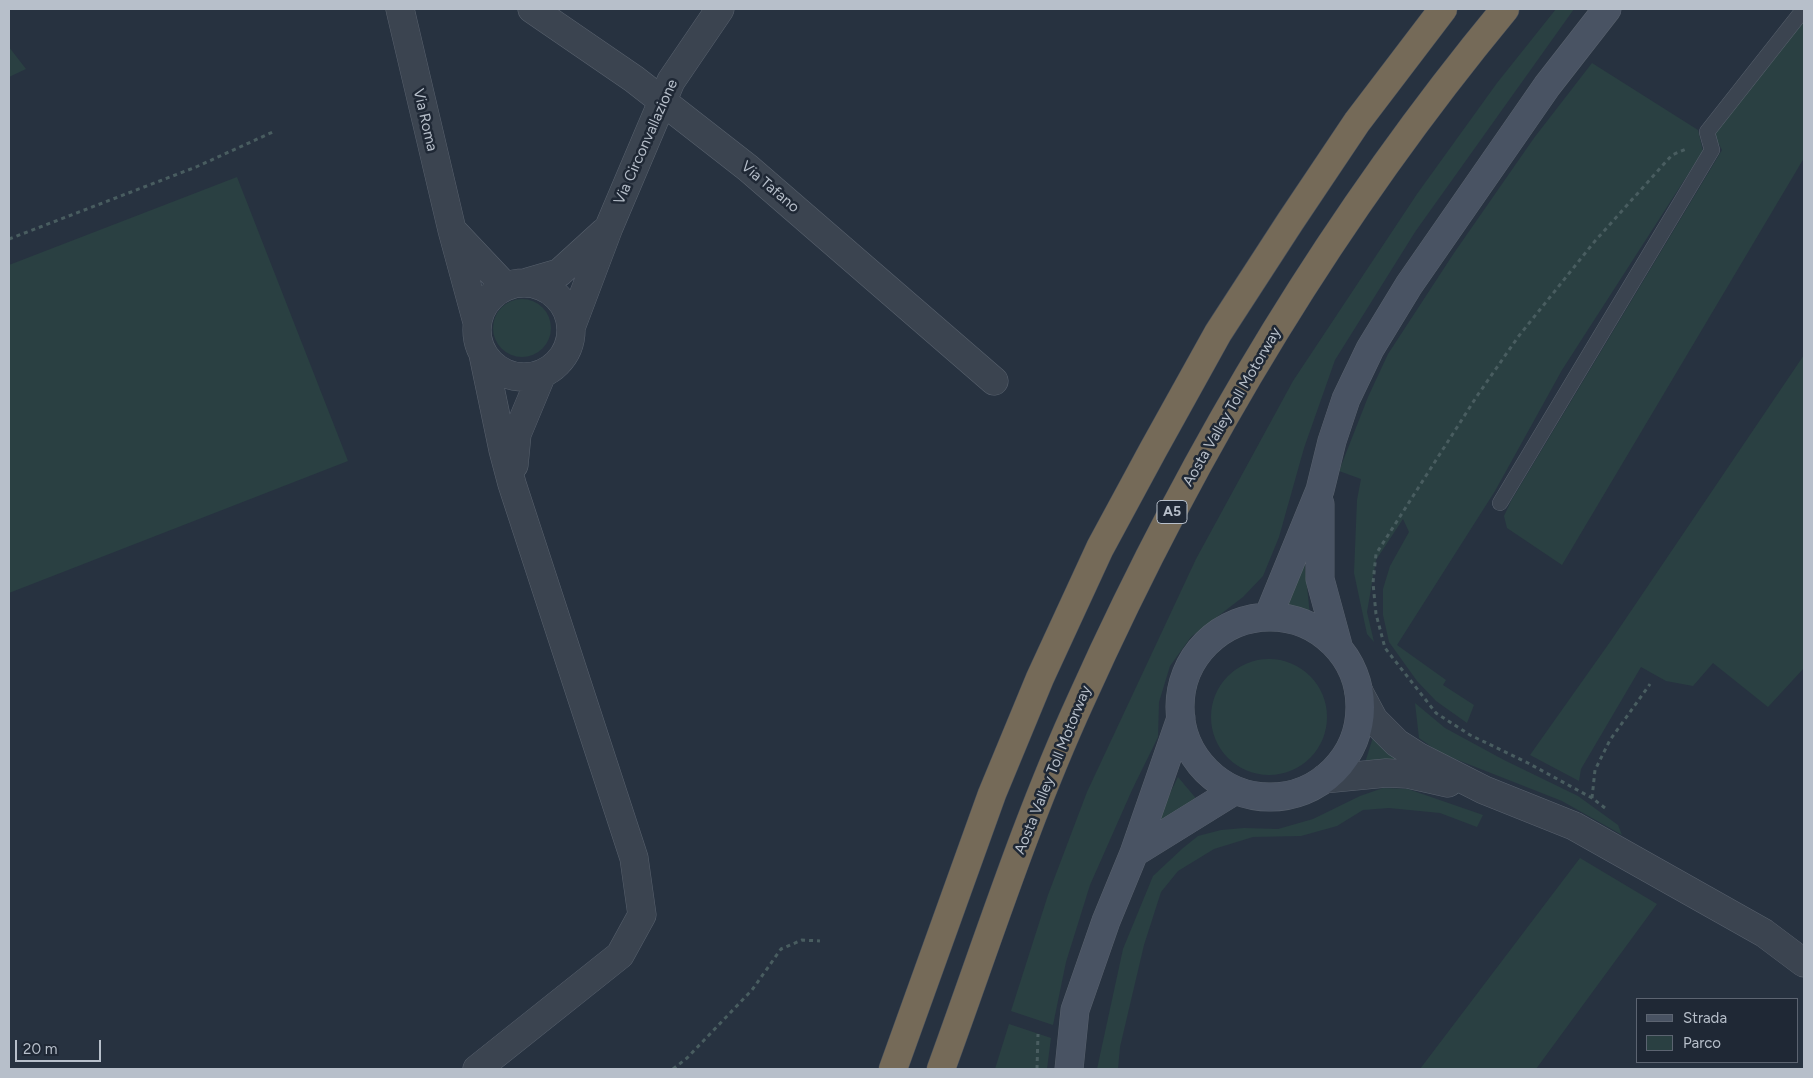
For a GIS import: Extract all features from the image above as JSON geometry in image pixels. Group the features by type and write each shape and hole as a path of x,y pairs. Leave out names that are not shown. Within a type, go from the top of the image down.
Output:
{"highway":[{"path":"893,1069 992,794 1040,678 1100,548 1218,333 1358,122 1443,9"},
{"name":"Aosta Valley Toll Motorway","path":"941,1069 1029,825 1080,702 1143,568 1191,476 1259,357 1329,245 1394,151 1505,9"}],"main road":[{"path":"1268,617 1320,490 1332,440 1346,399 1370,349 1410,285 1547,86 1606,9"},
{"path":"1320,490 1320,579 1339,649"},
{"path":"1286,618 1304,623 1323,634 1339,649 1352,669 1359,692 1358,713 1355,735 1349,749 1337,768 1324,779 1304,790 1275,797 1253,796 1234,791 1208,771 1198,760 1186,738 1181,718 1181,700 1184,683 1195,658 1210,640 1229,627 1248,619 1286,618"},
{"path":"1069,1069 1075,1010 1106,921 1134,853 1181,718"},
{"path":"1134,853 1234,791"}],"street":[{"name":"Via Roma","path":"400,9 452,230 477,322"},
{"name":"Via Tafano","path":"532,9 634,79 748,168 994,381"},
{"name":"Via Circonvallazione","path":"572,325 609,227 671,81 720,9"},
{"name":"Via Circonvallazione","path":"516,284 559,272 609,227"},
{"path":"452,230 516,284"},
{"path":"477,1069 620,955 642,915 634,858 512,484 483,354 477,339 477,322 482,308 492,295 516,284 544,287 557,296 567,309 572,325 571,340 565,355 555,366 542,374 529,378 509,375 491,365 483,354"},
{"path":"512,484 516,434 542,374"},
{"path":"1359,692 1374,720 1397,743 1419,757 1484,790 1574,826 1764,933 1804,963"},
{"path":"1324,779 1386,773 1408,774 1484,790"}],"lane":[{"path":"1500,503 1712,150 1707,132 1804,9"}],"path":[{"path":"9,240 196,167 276,131"},
{"path":"1592,798 1595,770 1610,740 1650,684"},
{"path":"673,1069 687,1058 752,990 781,950 802,940 820,941"},
{"path":"1038,1034 1038,1069"}],"green space":[{"path":"1556,9 1574,9 1415,232 1335,360 1304,448 1279,537 1263,576 1243,597 1191,637 1170,666 1159,702 1158,737 1090,885 1066,962 1053,1025 1011,1011 1048,895 1087,792 1196,559 1293,381 1417,194 1497,83"},
{"path":"1804,17 1804,158 1562,565 1507,528 1504,516 1511,501 1722,150 1714,135"},
{"path":"9,47 26,69 9,77"},
{"path":"1592,63 1698,130 1703,151 1562,370 1495,491 1397,645 1446,680 1443,685 1474,705 1467,723 1436,701 1417,681 1389,642 1383,615 1383,589 1390,566 1409,532 1403,519 1376,560 1367,612 1374,642 1367,634 1354,573 1357,500 1361,479 1339,471 1368,397 1388,354 1454,253 1534,138"},
{"path":"237,177 348,461 9,593 9,265"},
{"path":"516,299 528,299 543,307 551,322 551,334 543,349 528,357 516,357 501,349 493,334 493,322 501,307"},
{"path":"1804,355 1804,668 1768,707 1713,663 1693,686 1666,681 1641,667 1581,769 1579,781 1530,755 1610,642"},
{"path":"1304,558 1310,615 1281,606"},
{"path":"1269,659 1291,664 1310,676 1322,695 1327,717 1322,739 1310,758 1291,770 1269,775 1247,770 1228,758 1216,739 1211,717 1216,695 1228,676 1247,664"},
{"path":"1415,703 1445,728 1504,760 1578,796 1618,825 1622,835 1562,801 1440,753 1419,738"},
{"path":"1374,734 1404,760 1364,766"},
{"path":"1178,777 1199,802 1153,828"},
{"path":"1383,788 1408,789 1483,815 1477,827 1440,813 1389,808 1363,810 1337,826 1301,836 1253,837 1214,849 1178,871 1161,892 1144,945 1120,1047 1118,1069 1097,1069 1123,949 1153,876 1198,836 1221,830 1244,828 1278,829 1313,819 1360,796"},
{"path":"1580,858 1657,904 1536,1069 1420,1069"},
{"path":"1009,1024 1051,1038 1047,1069 995,1069"}]}
